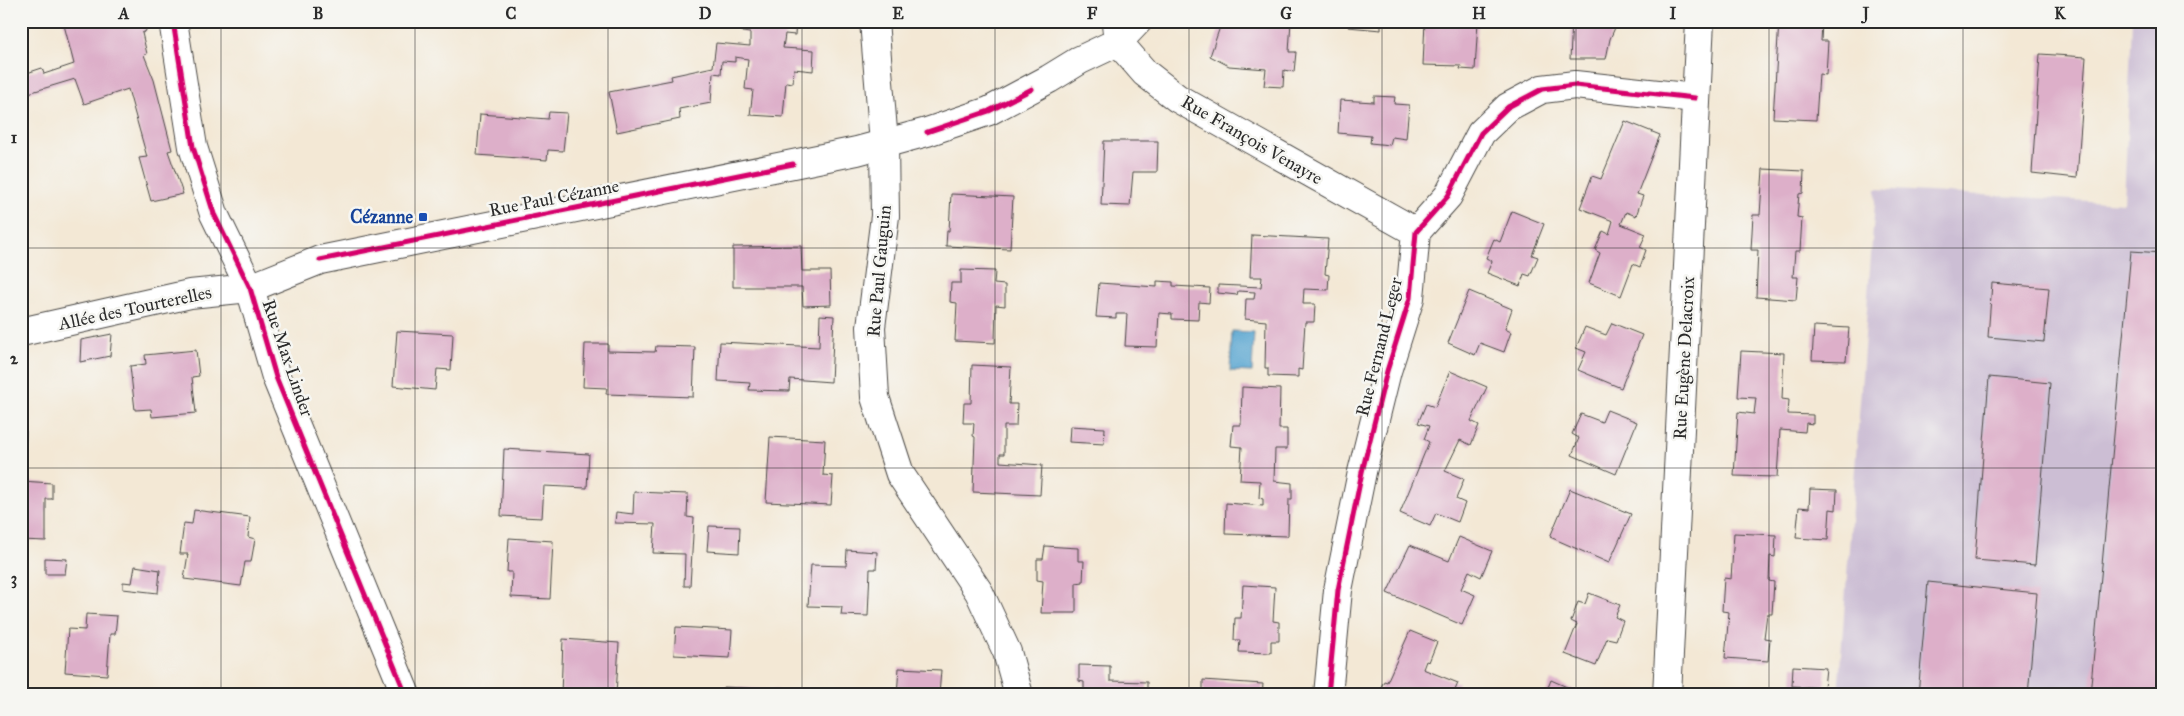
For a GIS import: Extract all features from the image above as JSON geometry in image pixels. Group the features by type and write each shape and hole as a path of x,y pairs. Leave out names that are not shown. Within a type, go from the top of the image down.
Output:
{"street":[{"name":"Rue Max Linder","path":"174,21 193,147 214,214 250,288 276,377 406,695"},
{"name":"Rue Paul Gauguin","path":"874,21 884,143 885,216 872,327 875,397 900,474 979,592 1007,652 1019,695"},
{"name":"Rue Paul Cézanne","path":"250,288 320,260 803,162 927,132 990,111 1049,79 1080,60 1117,32 1138,21"},
{"name":"Rue Eugène Delacroix","path":"1667,695 1700,21"},
{"name":"Rue François Venayre","path":"1117,32 1145,72 1177,98 1416,232"},
{"path":"1416,232 1448,196 1481,133 1508,107 1542,89 1575,85 1695,98"},
{"name":"Rue Fernand Leger","path":"1328,695 1338,590 1364,463 1387,370 1410,298 1416,232"},
{"name":"Allée des Tourterelles","path":"21,332 190,294 250,288"}],"shaded area":[{"path":"2132,21 2163,21 2163,695 1838,695 1876,189 2124,203"}],"water":[{"path":"1232,331 1254,332 1252,372 1230,371"}],"building":[{"path":"63,21 144,21 146,31 142,33 147,54 144,55 154,80 172,150 168,151 183,194 151,201 139,158 147,157 128,89 84,104 75,79 22,95 21,75 42,68 44,74 74,64"},
{"path":"743,21 796,21 795,35 785,34 783,48 814,50 813,71 794,69 793,83 786,82 783,117 750,115 753,90 745,89 748,59 735,57 735,62 722,61 721,74 713,73 711,103 679,109 680,119 617,132 609,92 672,80 671,76 713,67 716,43 750,46 750,33 742,32"},
{"path":"1222,21 1291,21 1289,52 1296,52 1294,72 1284,70 1283,87 1264,86 1266,69 1229,66 1210,56"},
{"path":"1349,21 1381,21 1381,30 1348,27"},
{"path":"1425,21 1478,21 1475,70 1460,69 1461,66 1423,65"},
{"path":"1572,21 1618,21 1610,39 1606,59 1570,59"},
{"path":"1779,21 1822,21 1821,41 1828,41 1826,75 1819,74 1816,120 1773,118"},
{"path":"2040,54 2086,57 2077,178 2032,173"},
{"path":"1374,96 1395,97 1394,104 1409,105 1406,139 1392,137 1390,145 1370,143 1371,136 1338,133 1340,100 1374,102"},
{"path":"549,112 567,113 563,151 548,150 547,160 477,155 480,114 548,119"},
{"path":"1625,121 1660,135 1637,194 1643,196 1636,216 1626,212 1621,224 1646,234 1640,247 1646,250 1640,267 1633,264 1621,296 1589,283 1600,253 1595,250 1603,231 1609,234 1613,221 1580,208 1592,176 1601,179"},
{"path":"1104,141 1158,141 1157,172 1133,172 1130,206 1101,205"},
{"path":"1763,169 1804,171 1803,193 1799,194 1797,217 1802,218 1800,251 1795,251 1793,277 1798,277 1796,300 1756,297 1758,250 1751,250 1753,215 1760,215"},
{"path":"951,194 1013,197 1010,249 946,246 947,231 949,231"},
{"path":"1512,211 1544,224 1532,255 1538,257 1530,276 1524,274 1520,286 1487,273 1492,261 1486,258 1494,239 1500,242"},
{"path":"1252,235 1328,239 1325,274 1329,275 1328,290 1304,289 1303,304 1315,304 1314,322 1305,322 1302,370 1298,369 1298,377 1268,376 1268,368 1265,368 1266,321 1245,319 1246,299 1254,299 1255,292 1238,291 1237,295 1218,293 1218,285 1261,287 1262,277 1250,277"},
{"path":"801,246 802,271 830,271 831,305 803,306 802,287 733,287 733,247"},
{"path":"2131,251 2163,253 2163,695 2090,695"},
{"path":"961,270 995,271 994,284 1005,285 1005,306 996,305 995,343 955,341 957,303 950,302 951,283 961,283"},
{"path":"1157,281 1173,282 1173,286 1210,288 1209,303 1199,302 1198,320 1172,319 1172,314 1159,313 1157,347 1125,346 1127,314 1116,314 1116,318 1096,317 1099,283 1157,287"},
{"path":"1992,283 2049,288 2044,342 1988,337"},
{"path":"1469,291 1512,309 1505,329 1511,332 1504,352 1480,343 1475,355 1448,343"},
{"path":"820,315 834,316 831,382 790,379 789,391 749,390 750,383 718,381 720,342 819,347"},
{"path":"1612,323 1642,335 1621,388 1578,370 1586,352 1576,348 1585,327 1606,335"},
{"path":"1814,326 1849,328 1846,361 1812,360"},
{"path":"397,331 453,334 451,370 437,369 435,390 393,386"},
{"path":"112,334 110,356 80,362 81,340"},
{"path":"585,344 608,344 608,351 655,352 656,346 695,347 693,397 606,394 607,388 583,387"},
{"path":"196,350 199,376 192,377 196,413 152,417 151,409 135,410 130,366 146,364 145,355"},
{"path":"1741,351 1784,353 1782,399 1789,400 1788,414 1813,415 1813,424 1806,423 1805,432 1780,430 1777,477 1734,476 1738,412 1754,414 1756,398 1738,397"},
{"path":"972,365 1011,367 1009,404 1017,404 1016,426 1004,426 1004,454 1000,454 1000,462 1042,465 1040,495 973,492 974,423 963,423 964,403 971,403"},
{"path":"1450,371 1487,387 1471,421 1479,425 1471,445 1460,440 1445,471 1464,479 1456,499 1465,503 1458,522 1436,513 1430,526 1400,513 1429,442 1424,439 1429,426 1418,423 1426,404 1435,407"},
{"path":"1989,377 2050,383 2035,565 1975,560"},
{"path":"1242,387 1280,389 1279,429 1287,429 1287,449 1275,449 1274,481 1292,483 1292,499 1289,499 1288,536 1225,534 1226,503 1263,506 1263,499 1259,498 1260,481 1240,480 1242,447 1231,446 1233,425 1241,425"},
{"path":"1607,410 1637,422 1616,474 1572,455 1579,438 1572,434 1581,414 1602,422"},
{"path":"1070,426 1105,428 1104,444 1069,442"},
{"path":"21,430 26,431 25,458 21,458"},
{"path":"770,437 825,440 823,475 833,476 831,505 766,502"},
{"path":"504,449 589,454 587,488 544,486 542,518 501,516"},
{"path":"21,481 52,483 52,499 46,499 46,541 21,540"},
{"path":"1570,489 1631,514 1609,563 1550,537"},
{"path":"1810,489 1837,490 1836,510 1830,509 1828,540 1796,538 1799,507 1809,508"},
{"path":"634,492 688,494 687,517 694,518 690,586 684,586 685,554 653,553 655,524 615,523 616,512 633,514"},
{"path":"194,510 250,517 248,537 255,539 251,562 245,562 241,586 184,579 188,554 180,554 184,523 192,524"},
{"path":"709,526 740,527 739,553 707,551"},
{"path":"1734,533 1776,535 1775,557 1770,556 1769,581 1774,582 1772,614 1767,614 1764,638 1770,639 1768,661 1725,658 1729,612 1722,611 1724,578 1731,579"},
{"path":"1459,537 1492,551 1481,577 1469,571 1461,589 1475,595 1462,625 1387,593 1410,545 1449,561"},
{"path":"509,538 553,541 550,599 511,597 512,572 507,572"},
{"path":"1045,546 1078,548 1078,561 1084,561 1083,582 1076,583 1076,613 1041,613 1043,581 1037,580 1037,559 1043,559"},
{"path":"847,550 877,552 876,569 870,569 868,616 841,615 842,607 808,606 811,565 846,566"},
{"path":"45,558 67,559 65,574 45,574"},
{"path":"135,566 160,570 158,593 123,589 123,582 132,583"},
{"path":"1928,582 2037,593 2028,695 1918,695"},
{"path":"1243,585 1275,587 1273,621 1279,622 1279,641 1271,641 1271,653 1239,652 1240,640 1234,640 1235,618 1241,618"},
{"path":"1589,593 1620,605 1615,617 1623,621 1616,640 1607,638 1596,666 1565,654 1577,624 1571,621 1578,602 1585,604"},
{"path":"86,614 117,616 115,634 110,634 107,675 65,672 68,629 85,630"},
{"path":"676,627 732,630 730,658 674,655"},
{"path":"1410,631 1437,642 1429,662 1426,661 1423,669 1458,683 1453,695 1377,695 1384,681 1387,682"},
{"path":"563,639 619,643 616,695 561,695"},
{"path":"1079,665 1110,666 1110,681 1147,682 1147,695 1084,695 1084,682 1079,681"},
{"path":"1793,666 1826,668 1824,688 1792,686"},
{"path":"899,668 941,670 939,695 897,695"},
{"path":"1203,680 1263,684 1262,695 1203,695"},
{"path":"1551,680 1585,695 1545,695"},
{"path":"724,687 779,690 779,695 723,695"}],"cycle path":[{"path":"173,21 193,147 214,214 250,288 276,377 406,695"},
{"path":"1328,695 1338,590 1362,472 1387,371 1410,298 1416,232 1448,196 1481,133 1508,107 1542,89 1575,85 1695,98"},
{"path":"927,132 989,111 1032,89"},
{"path":"320,260 793,164"}],"place":[{"name":"Cézanne","path":"423,217"}]}
